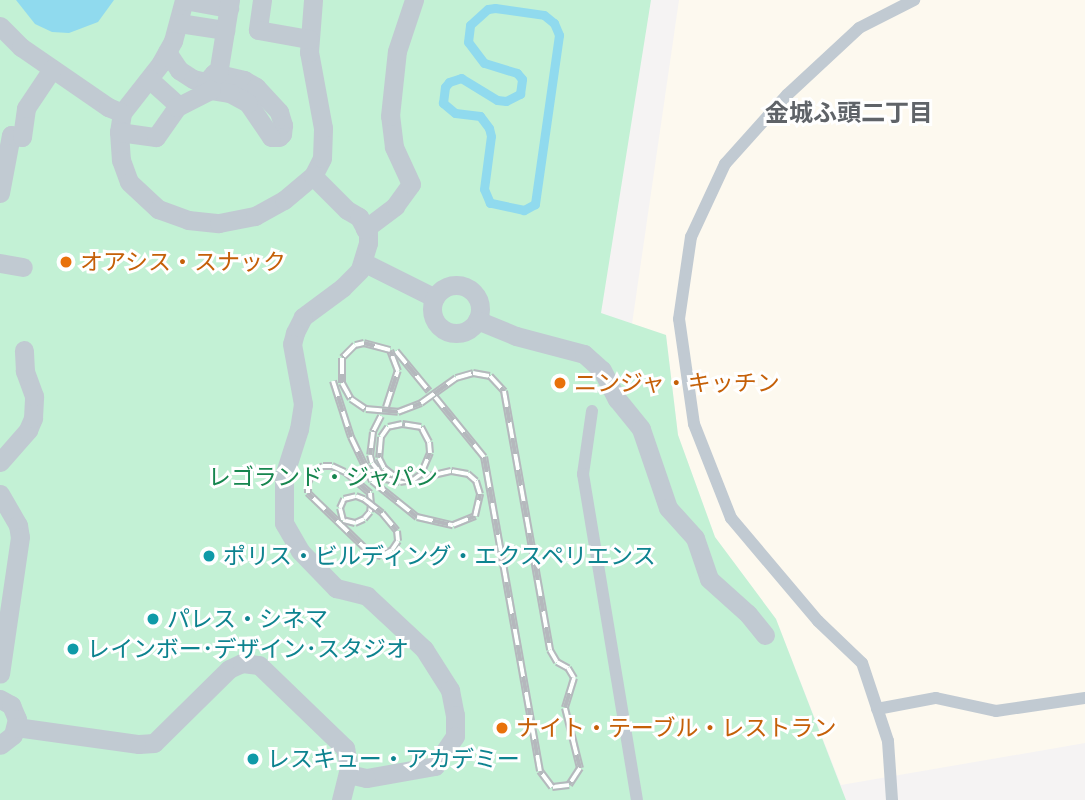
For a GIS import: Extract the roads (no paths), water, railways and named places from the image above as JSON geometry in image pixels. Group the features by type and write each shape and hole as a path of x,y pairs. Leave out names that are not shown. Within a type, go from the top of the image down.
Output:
{"street":[{"path":"0,26 21,47 108,107 121,123 156,137 166,119 179,106 212,82 230,4 184,0 179,23 167,52 121,123 121,160 129,182 158,209 188,219 219,223 256,216 284,200 313,176 323,159 324,142 309,40 313,0"},
{"path":"262,0 257,26 260,32 309,40"},
{"path":"365,229 395,206 411,184 394,147 390,116 397,51 414,0"},
{"path":"179,23 225,30"},
{"path":"167,52 179,70 192,79 212,82"},
{"path":"0,193 11,135 22,137 26,108 52,69"},
{"path":"149,79 179,106"},
{"path":"313,176 347,210 359,217 368,243 363,262 342,288 303,317 295,332 292,344 303,404 299,429 284,476 284,523 300,551 336,588 367,596 424,649 450,690 455,736 435,766 374,777 348,774"},
{"path":"363,262 435,298"},
{"path":"0,263 23,267"},
{"path":"463,286 470,289 479,302 477,320 461,332 446,331 435,320 435,298 447,287 463,286"},
{"path":"477,320 516,336 584,354 602,370 617,399 641,429 668,508 695,538 709,579 748,614 765,635"},
{"path":"0,462 28,430 33,418 34,396 25,370 24,350"},
{"path":"0,494 18,525 20,537 0,674"},
{"path":"16,727 139,744 154,743 229,669 236,664 250,663 267,670 338,740 349,755 348,774 341,800"},
{"path":"0,699 11,705 15,712 16,727 13,735 0,745"}],"lane":[{"path":"892,800 888,741 862,663 818,621 731,518 694,425 679,319 691,237 724,164 787,95 859,28 914,0"},
{"path":"592,411 583,474 637,800"},
{"path":"877,709 936,698 996,711 1085,698"}],"water":[{"path":"16,0 114,0 98,22 69,33 52,32 35,24"}],"waterway":[{"path":"495,8 544,15 554,23 559,35 535,204 524,210 490,203 484,189 491,136 489,128 480,116 455,113 443,103 445,87 449,82 461,78 497,100 506,101 520,94 522,79 517,73 484,63 468,42 470,25 488,9 495,8"}],"railway":[{"path":"386,407 398,371 390,350 364,343 355,345 342,358 342,383 351,399 366,409 398,412 421,403 456,378 473,373 490,376 504,391 550,650 557,662 568,668 574,678 565,708 580,768 569,785 552,787 540,771 484,457 435,397"},
{"path":"396,351 429,391"},
{"path":"333,381 351,437 372,481 417,517 453,525 475,516 480,494 476,481 468,474 451,471 425,477"},
{"path":"381,416 373,432 370,455 372,463 385,479 400,482 413,480 421,474 430,453 429,442 421,427 402,424 388,427 381,437 379,458 384,468 393,475 409,478"},
{"path":"397,531 382,513 364,499 356,496 344,499 340,508 343,520 355,523 364,519 370,512 371,504 370,493 345,472 332,466 323,466 313,472 308,483 308,493 371,554 381,556 392,550 398,541 397,531"}],"place":[{"name":"オアシス・スナック","path":"66,262"},
{"name":"ニンジャ・キッチン","path":"560,383"},
{"name":"ポリス・ビルディング・エクスペリエンス","path":"209,556"},
{"name":"パレス・シネマ","path":"153,619"},
{"name":"レインボー･デザイン･スタジオ","path":"73,649"},
{"name":"ナイト・テーブル・レストラン","path":"502,728"},
{"name":"レスキュー・アカデミー","path":"253,759"}],"district":[{"name":"金城ふ頭二丁目","path":"849,113"}],"park label":[{"name":"レゴランド・ジャパン","path":"323,477"}]}
